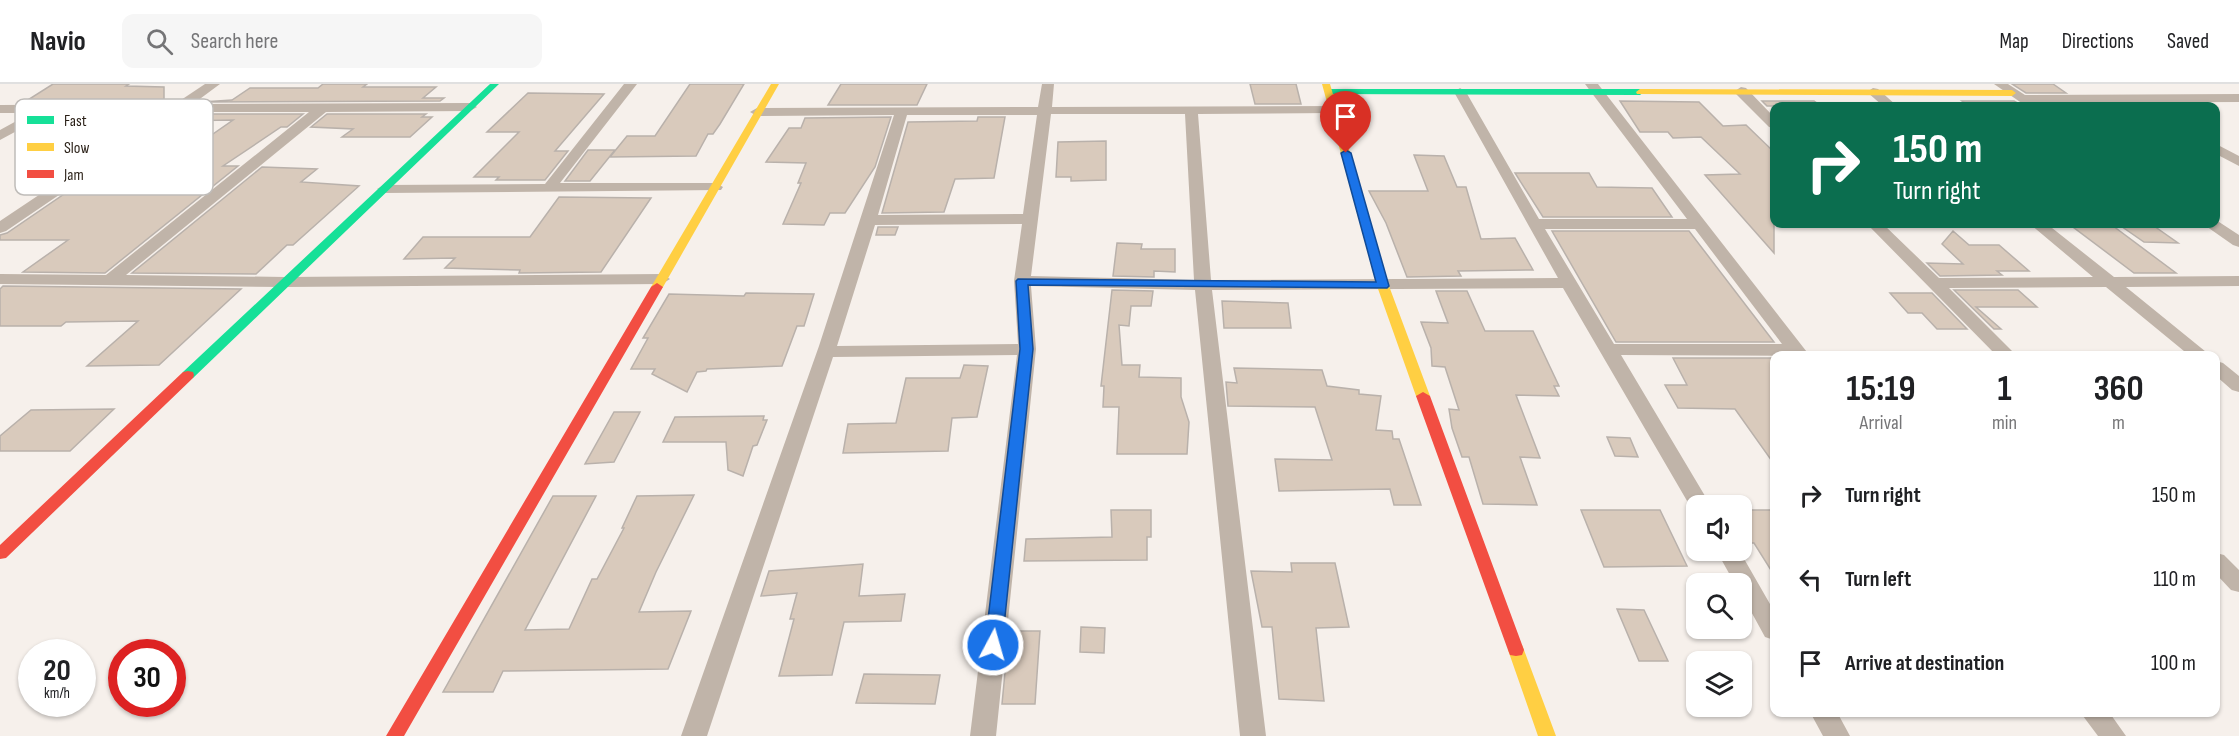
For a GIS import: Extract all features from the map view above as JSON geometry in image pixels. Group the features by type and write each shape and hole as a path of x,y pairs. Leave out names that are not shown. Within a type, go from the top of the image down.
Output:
{"street":[{"path":"191,99 214,84"},
{"path":"0,554 495,84"},
{"path":"549,188 631,84"},
{"path":"395,736 716,188 774,84"},
{"path":"983,736 1027,349 1022,281 1048,84"},
{"path":"2000,84 2023,99"},
{"path":"2109,84 2140,102"},
{"path":"1547,736 1383,286 1327,88 1460,92 1594,88 1873,92 2023,99 2239,98"},
{"path":"1594,88 1797,351"},
{"path":"1741,91 1770,120"},
{"path":"1460,92 1534,224 1694,495"},
{"path":"1873,92 1886,102"},
{"path":"213,109 470,107"},
{"path":"110,280 322,108"},
{"path":"1191,109 1203,285 1253,736"},
{"path":"757,112 1334,109"},
{"path":"694,736 870,220 902,110"},
{"path":"0,136 15,128"},
{"path":"2220,150 2239,162"},
{"path":"384,189 716,188"},
{"path":"0,228 49,195"},
{"path":"870,220 1030,219"},
{"path":"1534,224 1699,224"},
{"path":"1879,228 2003,351"},
{"path":"2043,228 2196,351"},
{"path":"2218,228 2239,242"},
{"path":"2220,228 2239,231"},
{"path":"0,279 285,282 662,279"},
{"path":"1022,281 1383,286 1569,283"},
{"path":"1935,283 2239,281"},
{"path":"826,352 1027,349"},
{"path":"1608,350 1770,352"},
{"path":"2220,370 2239,386"},
{"path":"1733,561 1770,624"},
{"path":"2220,565 2239,584"},
{"path":"1826,717 1837,736"},
{"path":"2097,717 2113,736"}],"building":[{"path":"53,84 129,84 126,86 164,87 164,99 29,99"},
{"path":"323,84 367,84 363,87 436,87 423,98 444,98 440,101 213,102 232,100 250,88 318,88"},
{"path":"690,84 744,84 713,134 708,134 696,156 610,157 627,136 655,136"},
{"path":"841,84 927,84 917,105 828,105"},
{"path":"1250,84 1296,84 1301,104 1255,104"},
{"path":"2012,84 2053,84 2066,93 2026,93"},
{"path":"528,93 604,94 555,151 568,151 545,180 496,180 499,177 474,177 519,132 487,132"},
{"path":"1620,101 1699,102 1723,126 1746,125 1770,148 1770,228 1774,228 1774,253 1705,175 1740,174 1701,137 1673,138 1668,132 1640,132"},
{"path":"1762,101 1815,102 1770,102 1770,106"},
{"path":"1962,101 2016,102 1963,102"},
{"path":"213,114 303,114 287,127 281,127 223,166 238,166 213,186 213,134 233,120 213,120"},
{"path":"327,114 426,114 422,117 432,117 410,137 342,137 353,129 311,127"},
{"path":"891,117 875,167 845,213 830,213 824,225 783,224 801,183 798,183 806,163 766,162 789,128 801,128 805,118"},
{"path":"978,117 1005,117 994,178 955,179 944,212 882,213 908,122 977,121"},
{"path":"1106,141 1106,180 1071,181 1071,177 1056,177 1058,142"},
{"path":"588,150 615,150 590,181 565,181"},
{"path":"1414,155 1444,156 1457,187 1466,187 1481,239 1515,238 1533,270 1458,271 1461,276 1407,277 1386,223 1369,191 1428,191"},
{"path":"262,167 317,169 301,182 359,186 293,245 287,245 256,274 132,273"},
{"path":"1515,173 1589,173 1597,187 1652,188 1672,217 1543,217"},
{"path":"63,195 202,195 105,273 23,272 68,240 0,240 0,235 7,233"},
{"path":"559,197 651,198 601,272 519,273 520,270 445,268 455,258 404,259 423,237 530,237"},
{"path":"878,227 898,227 895,235 876,235"},
{"path":"2074,228 2116,228 2176,273 2134,273"},
{"path":"2124,228 2157,228 2178,243 2144,242"},
{"path":"1552,231 1689,231 1774,342 1616,342"},
{"path":"1953,231 1969,245 1999,245 2029,271 1997,271 2002,275 1940,276 1927,263 1963,264 1942,244"},
{"path":"1117,243 1142,244 1141,249 1175,249 1175,272 1154,271 1154,277 1113,276"},
{"path":"3,286 241,289 159,365 87,366 138,321 66,322 61,326 0,326 0,289"},
{"path":"1112,290 1153,291 1151,306 1131,306 1129,326 1119,325 1122,365 1140,365 1139,377 1181,378 1181,397 1189,422 1187,454 1117,454 1119,407 1103,407 1104,386 1101,386"},
{"path":"1954,290 2018,290 2037,307 1976,307 2001,329 1994,329"},
{"path":"1436,291 1467,291 1485,331 1533,331 1559,386 1554,386 1559,396 1516,395 1540,458 1520,457 1537,505 1483,504 1469,457 1462,457 1452,428 1449,409 1459,410 1445,367 1432,366 1431,348 1421,322 1448,323"},
{"path":"746,293 814,294 804,326 797,326 782,366 707,369 697,372 687,392 652,374 655,369 631,369 648,338 643,338 669,294 744,296"},
{"path":"1890,293 1932,293 1967,329 1937,329 1922,313 1908,313"},
{"path":"1222,301 1288,303 1291,328 1224,328"},
{"path":"1673,358 1770,358 1770,458 1735,409 1678,408 1665,385 1687,385"},
{"path":"964,365 988,366 977,417 952,418 948,451 843,453 848,424 896,423 906,378 960,378"},
{"path":"1234,368 1322,370 1327,386 1359,390 1359,394 1381,396 1376,430 1392,431 1393,439 1399,439 1421,505 1394,505 1390,489 1279,491 1275,459 1332,460 1315,407 1228,406 1226,382 1237,383"},
{"path":"114,409 70,451 0,451 0,436 31,410"},
{"path":"614,412 640,412 614,462 585,464"},
{"path":"764,416 763,420 767,420 757,445 753,446 743,476 728,470 726,442 663,442 675,417"},
{"path":"1607,437 1630,438 1638,457 1615,456"},
{"path":"694,495 639,612 691,611 668,669 503,671 493,692 443,692 553,496 596,496 525,630 569,629 592,579 597,579 624,528 622,528 637,496"},
{"path":"1111,510 1151,510 1151,537 1147,537 1147,560 1024,561 1026,539 1112,537"},
{"path":"1581,510 1660,510 1687,566 1604,567"},
{"path":"1752,510 1770,510 1770,569 1752,543"},
{"path":"1291,563 1335,563 1349,627 1316,628 1324,701 1279,699 1272,627 1262,627 1251,571 1292,572"},
{"path":"863,564 859,596 905,594 901,621 844,622 832,675 779,676 794,619 790,619 797,593 761,596 769,571"},
{"path":"1617,609 1644,610 1668,661 1639,661"},
{"path":"1081,627 1105,628 1104,653 1080,652"},
{"path":"1009,631 1040,631 1035,704 1002,704"},
{"path":"864,674 940,675 935,704 856,703"}],"traffic: fast":[{"path":"188,375 495,84"},
{"path":"1329,92 1640,92"}],"traffic: slow":[{"path":"657,287 775,84"},
{"path":"1326,84 1383,286 1423,396"},
{"path":"1640,92 2012,93"},
{"path":"1516,650 1547,736"}],"traffic: jam":[{"path":"395,736 657,287"},
{"path":"0,554 188,375"},
{"path":"1423,396 1516,650"}],"route":[{"path":"993,645 1027,349 1022,281 1383,286 1346,153"}]}
